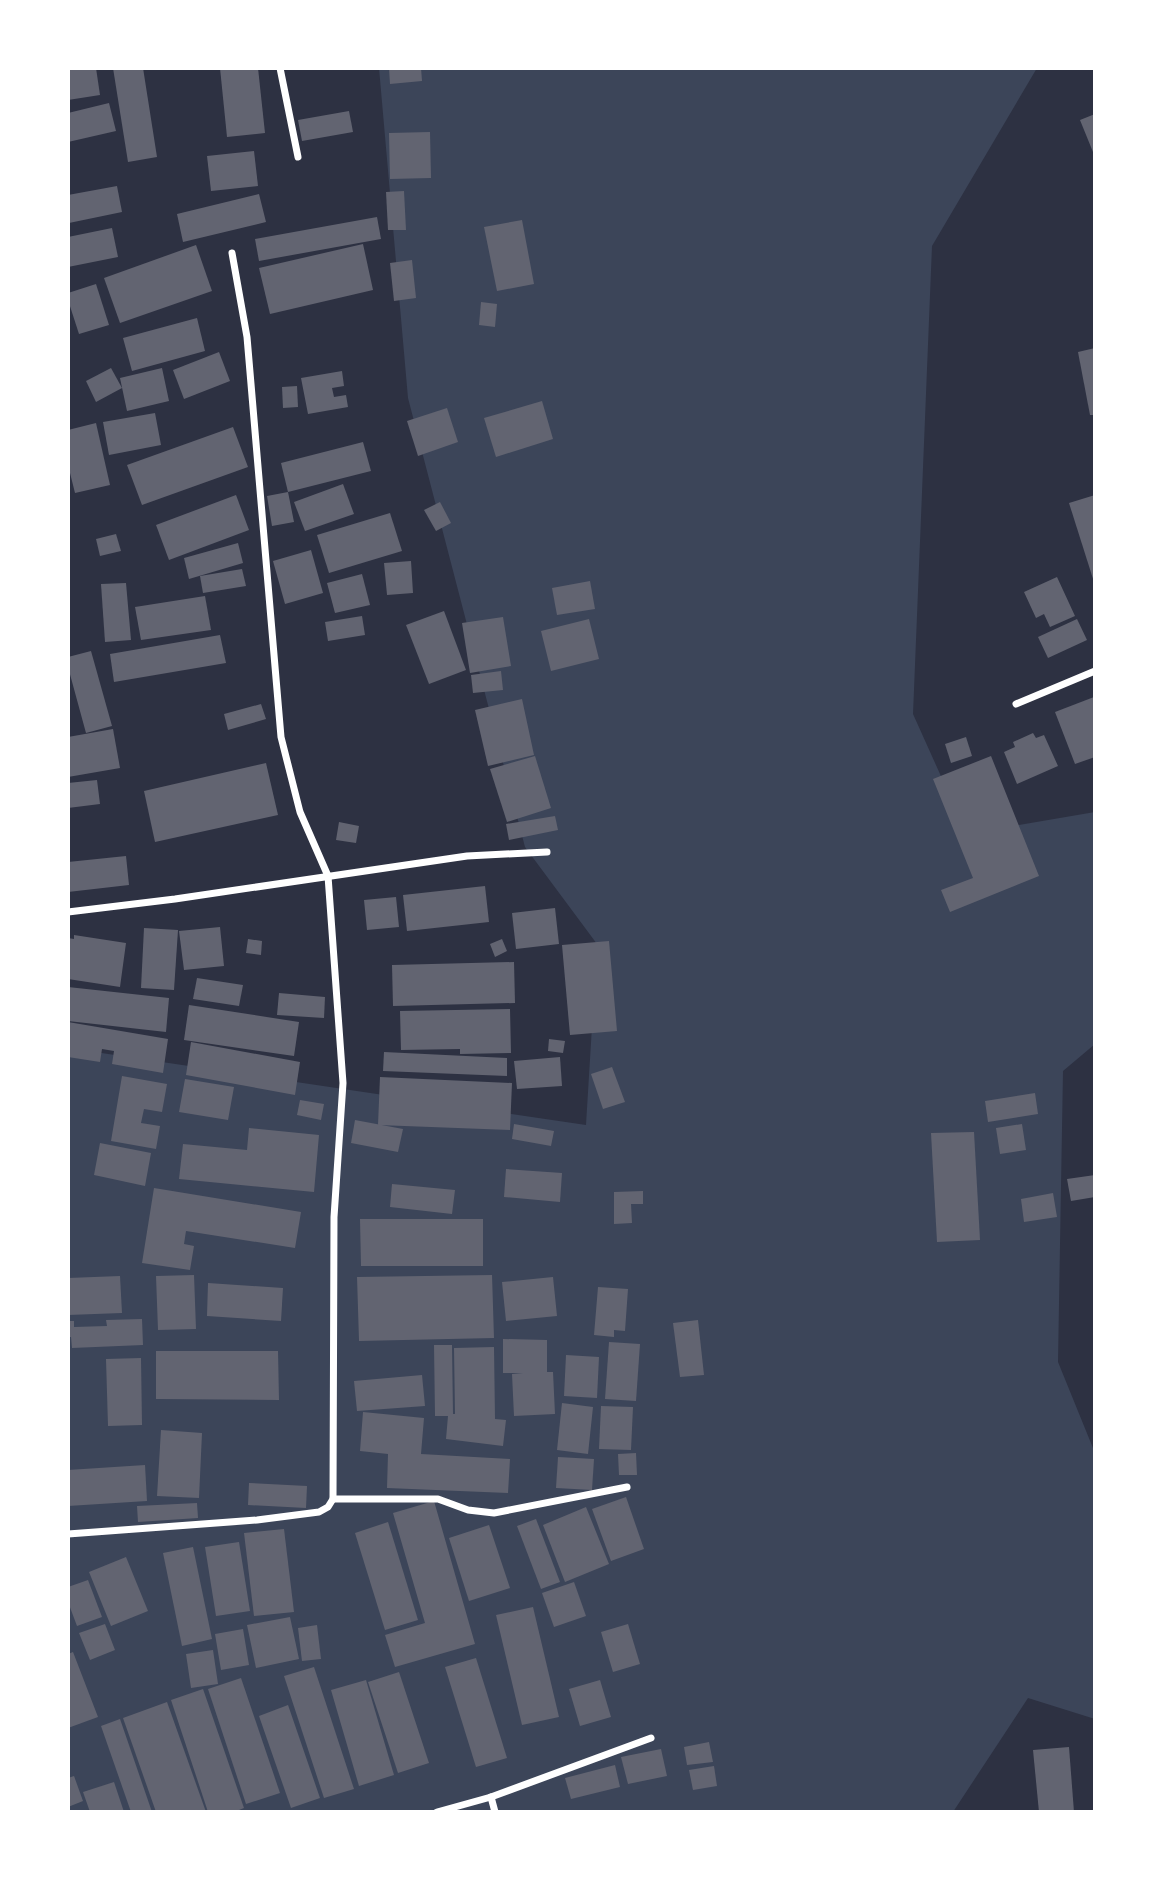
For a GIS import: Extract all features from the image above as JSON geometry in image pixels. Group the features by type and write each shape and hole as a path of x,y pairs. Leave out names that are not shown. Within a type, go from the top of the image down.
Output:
{"street":[{"path":"280,68 298,157"},
{"path":"68,1534 257,1520 318,1512 328,1507 333,1499 334,1217 343,1083 328,876 300,812 281,737 247,337 232,253"},
{"path":"1016,704 1095,671"},
{"path":"68,912 467,856 547,852"},
{"path":"333,1499 438,1499 468,1510 494,1513 627,1487"},
{"path":"437,1812 491,1797 651,1738"},
{"path":"491,1797 495,1812"}],"shaded area":[{"path":"379,68 1037,68 932,246 913,714 967,834 1095,812 1095,1044 1063,1071 1058,1362 1095,1453 1095,1719 1028,1698 953,1812 68,1812 68,1048 586,1125 597,944 525,847 408,398"}],"building":[{"path":"68,68 96,68 100,95 68,100"},
{"path":"113,68 143,68 157,157 128,162"},
{"path":"220,68 258,68 265,133 227,137"},
{"path":"389,68 421,68 422,81 390,84"},
{"path":"109,103 116,131 68,142 68,113"},
{"path":"349,111 353,132 302,141 298,120"},
{"path":"1095,114 1095,157 1080,120"},
{"path":"430,132 431,178 390,179 389,133"},
{"path":"254,151 258,186 211,191 207,156"},
{"path":"117,186 122,212 69,223 68,195"},
{"path":"404,191 406,230 388,230 386,192"},
{"path":"259,194 266,222 183,242 177,214"},
{"path":"377,217 381,239 259,261 255,239"},
{"path":"522,220 534,284 497,291 484,227"},
{"path":"112,228 118,257 68,267 68,237"},
{"path":"363,244 373,290 270,314 259,268"},
{"path":"196,245 212,291 120,323 104,278"},
{"path":"412,260 416,298 394,301 390,263"},
{"path":"96,284 109,325 79,334 68,293"},
{"path":"481,302 497,304 495,327 479,325"},
{"path":"197,318 205,351 132,371 123,338"},
{"path":"1095,348 1095,415 1090,415 1078,352"},
{"path":"219,352 230,381 184,399 173,370"},
{"path":"111,368 122,388 96,402 86,381"},
{"path":"162,368 169,401 127,411 120,378"},
{"path":"342,371 344,386 332,388 334,397 346,395 348,407 308,414 301,378"},
{"path":"297,386 298,407 283,408 282,387"},
{"path":"542,401 553,439 496,457 484,418"},
{"path":"447,408 458,442 418,456 407,421"},
{"path":"155,413 161,445 109,455 103,422"},
{"path":"96,423 110,485 75,493 68,465 68,430"},
{"path":"233,427 248,467 142,505 127,465"},
{"path":"363,442 371,471 288,492 281,463"},
{"path":"343,484 354,514 305,531 294,502"},
{"path":"288,492 294,522 272,526 267,496"},
{"path":"236,495 249,530 169,560 156,525"},
{"path":"1095,495 1095,582 1094,582 1069,503"},
{"path":"440,502 451,523 436,531 424,510"},
{"path":"390,513 402,551 329,573 317,535"},
{"path":"116,534 121,551 100,556 96,539"},
{"path":"238,543 243,563 189,579 184,558"},
{"path":"311,550 323,593 285,604 273,561"},
{"path":"411,561 413,593 387,595 384,563"},
{"path":"242,569 246,586 203,593 200,576"},
{"path":"362,574 370,605 335,613 327,583"},
{"path":"1057,577 1075,616 1050,627 1044,614 1036,618 1024,592"},
{"path":"590,581 595,609 557,615 552,588"},
{"path":"126,583 131,640 105,642 101,584"},
{"path":"205,596 211,630 141,640 135,607"},
{"path":"444,611 466,670 429,684 406,625"},
{"path":"362,616 365,635 328,641 325,622"},
{"path":"503,617 511,666 470,673 462,623"},
{"path":"589,619 599,659 551,671 541,631"},
{"path":"1077,619 1087,640 1048,658 1038,637"},
{"path":"220,635 226,663 114,682 110,654"},
{"path":"91,651 112,726 86,733 68,667 68,657"},
{"path":"501,671 503,690 473,693 471,675"},
{"path":"1094,697 1095,757 1075,764 1055,712"},
{"path":"522,699 534,755 488,766 475,710"},
{"path":"261,704 266,719 228,730 224,714"},
{"path":"113,729 120,768 68,777 68,737"},
{"path":"1033,733 1036,738 1044,735 1058,766 1017,784 1004,752 1015,747 1013,742"},
{"path":"966,737 972,756 951,763 945,744"},
{"path":"535,756 551,808 507,822 490,769"},
{"path":"991,756 1039,876 950,912 941,890 973,878 933,779"},
{"path":"266,763 278,815 155,842 144,791"},
{"path":"97,780 100,804 68,808 68,783"},
{"path":"555,816 558,830 509,840 506,824"},
{"path":"339,822 359,826 356,843 336,840"},
{"path":"126,856 129,885 68,892 68,862"},
{"path":"485,886 489,922 407,931 403,895"},
{"path":"396,897 399,927 367,930 364,900"},
{"path":"555,908 559,944 516,949 512,913"},
{"path":"220,927 224,966 184,970 179,931"},
{"path":"144,928 178,930 174,990 141,988"},
{"path":"74,935 126,943 120,987 68,979 68,938 74,939"},
{"path":"248,939 262,941 261,955 246,953"},
{"path":"502,939 507,951 495,957 490,944"},
{"path":"609,941 617,1031 570,1035 562,945"},
{"path":"514,962 515,1003 393,1006 392,965"},
{"path":"197,978 243,985 239,1006 193,999"},
{"path":"68,987 169,998 166,1032 68,1021"},
{"path":"279,993 325,997 324,1018 277,1015"},
{"path":"189,1005 299,1022 294,1056 184,1040"},
{"path":"510,1009 511,1053 460,1054 460,1049 401,1050 400,1011"},
{"path":"68,1022 168,1039 163,1073 112,1064 114,1051 102,1049 100,1062 68,1057"},
{"path":"549,1039 565,1041 563,1053 548,1051"},
{"path":"191,1042 300,1062 295,1095 186,1075"},
{"path":"384,1052 507,1058 507,1076 383,1071"},
{"path":"560,1057 562,1086 517,1089 514,1061"},
{"path":"612,1067 625,1102 603,1109 591,1074"},
{"path":"122,1076 167,1084 162,1112 144,1109 141,1123 160,1126 156,1149 111,1141"},
{"path":"380,1077 512,1083 510,1130 378,1125"},
{"path":"185,1079 234,1087 228,1120 179,1112"},
{"path":"1035,1093 1038,1114 988,1122 985,1101"},
{"path":"300,1100 324,1104 321,1120 297,1115"},
{"path":"355,1120 403,1129 398,1152 351,1143"},
{"path":"514,1124 554,1131 551,1146 512,1139"},
{"path":"1022,1124 1026,1150 1000,1154 996,1128"},
{"path":"249,1128 319,1135 314,1192 179,1179 183,1144 247,1150"},
{"path":"974,1132 980,1240 937,1242 931,1133"},
{"path":"100,1143 151,1153 145,1186 94,1175"},
{"path":"506,1169 562,1173 560,1202 504,1197"},
{"path":"1095,1175 1095,1197 1071,1201 1067,1179"},
{"path":"392,1184 455,1190 452,1214 390,1207"},
{"path":"154,1188 301,1212 295,1248 186,1231 184,1244 194,1246 190,1270 142,1263"},
{"path":"643,1191 643,1204 631,1204 632,1223 614,1224 614,1192"},
{"path":"1053,1193 1057,1217 1024,1222 1021,1199"},
{"path":"360,1219 483,1219 483,1266 361,1266"},
{"path":"194,1275 196,1329 158,1330 156,1276"},
{"path":"492,1275 494,1338 359,1341 357,1277"},
{"path":"120,1276 122,1313 68,1315 68,1278"},
{"path":"553,1277 557,1316 506,1321 502,1282"},
{"path":"208,1283 283,1288 281,1321 207,1316"},
{"path":"598,1287 628,1289 625,1331 614,1330 614,1337 594,1335"},
{"path":"142,1319 143,1345 72,1348 71,1337 68,1337 68,1321 74,1321 74,1327 107,1326 106,1320"},
{"path":"698,1320 704,1375 680,1377 673,1323"},
{"path":"503,1339 547,1340 547,1372 553,1372 555,1414 514,1416 512,1374 523,1373 503,1373"},
{"path":"609,1342 640,1344 636,1401 605,1399"},
{"path":"434,1345 452,1345 453,1414 454,1348 494,1347 495,1419 506,1420 503,1446 446,1439 448,1416 435,1416"},
{"path":"156,1351 278,1351 279,1400 156,1399"},
{"path":"566,1355 599,1357 597,1398 564,1396"},
{"path":"141,1358 142,1425 108,1426 106,1359"},
{"path":"422,1375 425,1406 357,1411 354,1381"},
{"path":"562,1403 593,1407 588,1454 557,1450"},
{"path":"601,1406 633,1407 631,1450 599,1449"},
{"path":"363,1412 424,1418 421,1454 510,1459 508,1493 387,1488 388,1454 360,1451"},
{"path":"161,1430 202,1433 199,1498 157,1496"},
{"path":"636,1453 637,1475 619,1475 618,1454"},
{"path":"558,1457 594,1459 592,1490 556,1488"},
{"path":"145,1465 147,1501 68,1506 68,1470"},
{"path":"249,1483 307,1486 306,1508 248,1505"},
{"path":"626,1497 644,1549 611,1561 592,1509"},
{"path":"434,1501 475,1644 395,1667 385,1635 425,1623 393,1513"},
{"path":"197,1503 198,1518 138,1522 137,1506"},
{"path":"586,1507 609,1564 565,1582 543,1525"},
{"path":"536,1519 560,1582 541,1589 517,1526"},
{"path":"388,1522 418,1620 385,1630 355,1533"},
{"path":"489,1525 510,1588 469,1601 449,1538"},
{"path":"284,1529 294,1612 254,1616 244,1533"},
{"path":"239,1542 250,1611 216,1616 205,1547"},
{"path":"193,1547 212,1639 182,1646 163,1553"},
{"path":"126,1557 148,1611 111,1626 89,1572"},
{"path":"88,1580 102,1617 77,1626 68,1602 68,1587"},
{"path":"574,1582 586,1616 554,1627 542,1593"},
{"path":"533,1607 559,1717 522,1725 496,1615"},
{"path":"290,1617 299,1659 256,1668 247,1625"},
{"path":"105,1624 115,1650 90,1660 79,1633"},
{"path":"628,1624 640,1664 613,1672 601,1632"},
{"path":"317,1625 321,1659 302,1661 298,1628"},
{"path":"243,1629 249,1665 221,1670 215,1634"},
{"path":"213,1650 218,1684 191,1688 186,1654"},
{"path":"73,1652 98,1717 68,1728 68,1654"},
{"path":"476,1658 507,1758 476,1767 445,1667"},
{"path":"314,1667 354,1789 324,1798 284,1676"},
{"path":"399,1672 429,1763 398,1773 368,1682"},
{"path":"241,1678 280,1793 246,1804 208,1689"},
{"path":"366,1680 394,1775 359,1786 331,1690"},
{"path":"600,1680 611,1717 580,1726 569,1689"},
{"path":"203,1689 244,1808 234,1812 208,1812 171,1700"},
{"path":"167,1702 206,1812 156,1812 123,1718"},
{"path":"288,1705 320,1798 291,1808 259,1716"},
{"path":"120,1719 152,1812 131,1812 101,1726"},
{"path":"709,1742 713,1762 687,1765 684,1747"},
{"path":"1069,1747 1074,1812 1039,1812 1033,1750"},
{"path":"661,1749 667,1776 628,1784 621,1757"},
{"path":"615,1765 620,1787 571,1799 565,1778"},
{"path":"714,1766 717,1786 693,1790 689,1770"},
{"path":"74,1776 83,1801 68,1807 68,1778"},
{"path":"114,1782 124,1812 90,1812 83,1792"}]}
